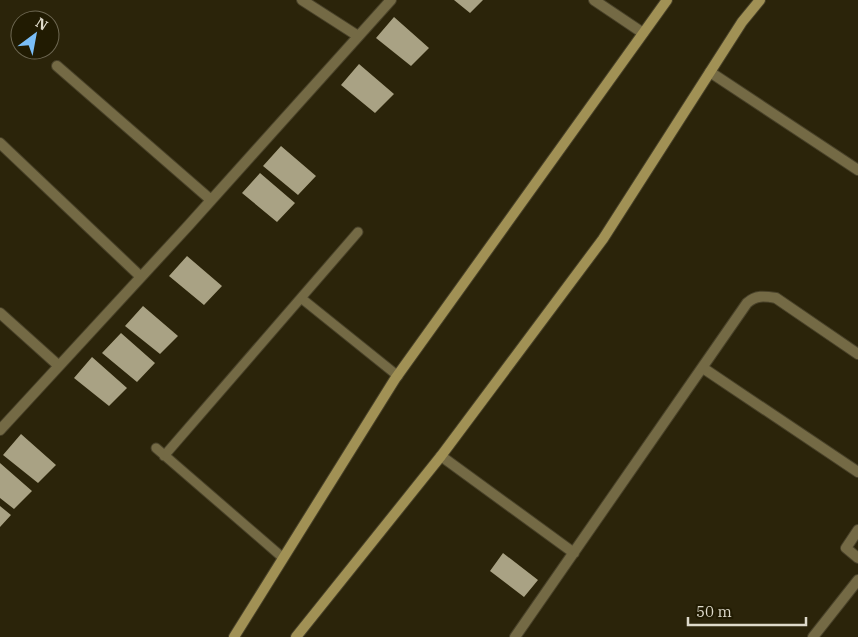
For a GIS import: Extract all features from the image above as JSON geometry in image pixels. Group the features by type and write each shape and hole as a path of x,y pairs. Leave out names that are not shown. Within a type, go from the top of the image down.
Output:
{"main road":[{"path":"234,637 282,557 398,376 667,0"},
{"path":"296,637 441,456 604,239 742,22 760,0"}],"street":[{"path":"302,0 358,36"},
{"path":"0,430 212,200 390,0"},
{"path":"594,0 643,33"},
{"path":"57,66 212,200"},
{"path":"710,72 858,170"},
{"path":"0,143 141,277"},
{"path":"515,637 747,303 753,298 761,296 776,298 858,354"},
{"path":"0,313 59,366"},
{"path":"702,368 858,472"},
{"path":"441,456 574,553"},
{"path":"858,530 846,548 858,558"},
{"path":"813,637 858,580"}],"lane":[{"path":"164,456 358,232"},
{"path":"301,298 398,376"},
{"path":"156,448 282,557"}],"building":[{"path":"454,0 483,0 470,13"},
{"path":"394,17 429,48 411,66 376,38"},
{"path":"359,64 394,94 375,113 341,85"},
{"path":"281,146 316,176 298,195 263,166"},
{"path":"260,173 295,203 277,222 242,193"},
{"path":"187,256 222,286 204,305 169,276"},
{"path":"143,306 178,336 160,354 125,326"},
{"path":"121,333 155,363 137,382 102,353"},
{"path":"92,357 127,388 109,406 74,378"},
{"path":"21,434 56,465 38,483 3,455"},
{"path":"0,463 32,491 14,509 0,498"},
{"path":"0,506 11,515 0,527"},
{"path":"503,553 538,580 524,597 490,571"}]}
